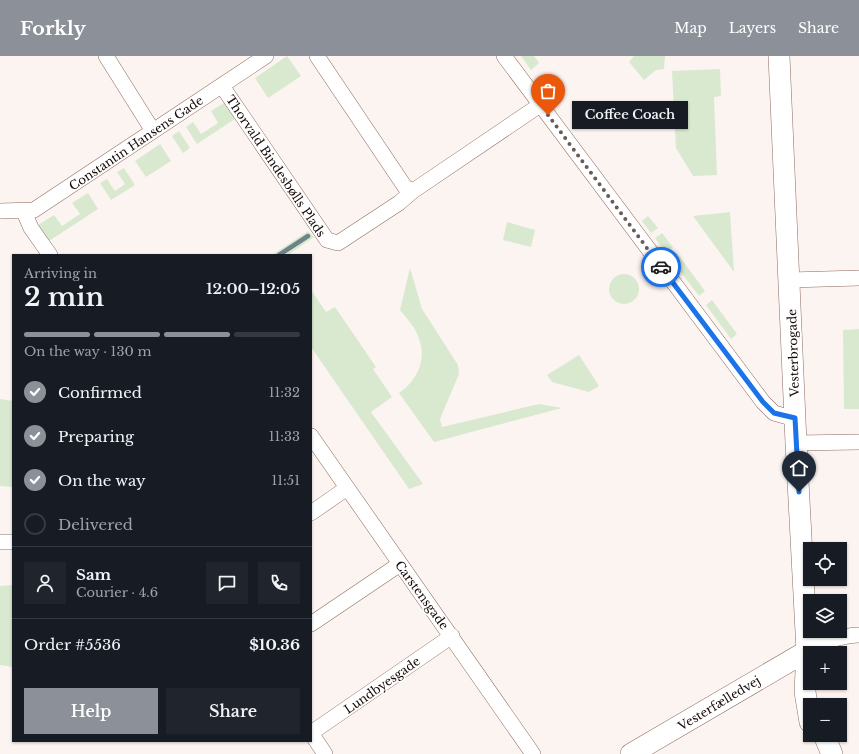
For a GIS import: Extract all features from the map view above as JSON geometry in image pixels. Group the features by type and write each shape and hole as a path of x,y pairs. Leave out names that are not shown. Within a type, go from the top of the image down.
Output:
{"street":[{"path":"106,56 153,131"},
{"name":"Constantin Hansens Gade","path":"0,211 24,212 34,210 266,56"},
{"path":"317,56 405,187 413,191 540,105"},
{"path":"504,56 763,402 774,413 795,418"},
{"name":"Vesterbrogade","path":"779,56 796,443 808,646"},
{"name":"Thorvald Bindesbølls Plads","path":"222,86 327,240 338,243 399,203 413,191"},
{"path":"24,212 31,228 49,254"},
{"path":"790,280 859,278"},
{"name":"Carstensgade","path":"312,437 533,754"},
{"path":"796,443 859,442"},
{"path":"312,512 347,488"},
{"path":"0,542 12,542"},
{"path":"312,623 400,564"},
{"path":"821,646 829,640 845,636 859,635"},
{"name":"Lundbyesgade","path":"312,732 452,636"},
{"name":"Vesterfælledvej","path":"631,754 803,658"},
{"path":"312,734 326,754"},
{"path":"816,742 820,754"},
{"path":"827,742 832,754"}],"green space":[{"path":"287,56 301,76 268,98 255,78"},
{"path":"521,56 534,56 539,63 531,70"},
{"path":"634,56 665,56 664,69 656,70 644,80 629,62"},
{"path":"720,69 721,96 714,97 717,175 693,176 676,148 672,71"},
{"path":"224,103 235,119 197,144 186,127 193,122 201,134 218,123 211,111"},
{"path":"179,131 190,148 183,153 172,136"},
{"path":"160,144 171,161 146,177 135,161"},
{"path":"124,168 135,185 111,200 100,183 107,179 115,191 125,184 117,172"},
{"path":"88,193 98,209 49,241 38,225 54,215 62,226 80,214 72,203"},
{"path":"730,212 734,272 693,216"},
{"path":"648,216 658,228 651,233 642,221"},
{"path":"507,222 535,230 531,247 503,240"},
{"path":"308,231 314,237 289,254 274,254"},
{"path":"662,233 673,247 666,253 655,238"},
{"path":"677,253 705,291 699,296 670,258"},
{"path":"410,268 422,309 458,365 459,374 440,419 442,427 539,404 562,408 434,442 399,393 415,376 419,369 422,355 416,331 400,310"},
{"path":"624,274 635,278 639,289 635,300 624,304 613,300 609,289 613,278"},
{"path":"312,291 326,312 335,307 376,367 373,369 392,397 371,412 423,484 409,489 312,348"},
{"path":"712,300 737,334 731,339 706,305"},
{"path":"859,329 859,409 844,409 843,330"},
{"path":"579,355 599,386 589,392 552,382 547,375"},
{"path":"0,399 12,401 12,487 0,486"},
{"path":"12,585 12,667 0,665 0,586"}],"waterway":[{"path":"281,254 308,236"}],"way so far":[{"path":"548,115 585,167 661,267"}],"place":[{"name":"Coffee Coach","path":"548,115"}],"route":[{"path":"661,267 763,402 774,413 795,418 799,492"}]}
